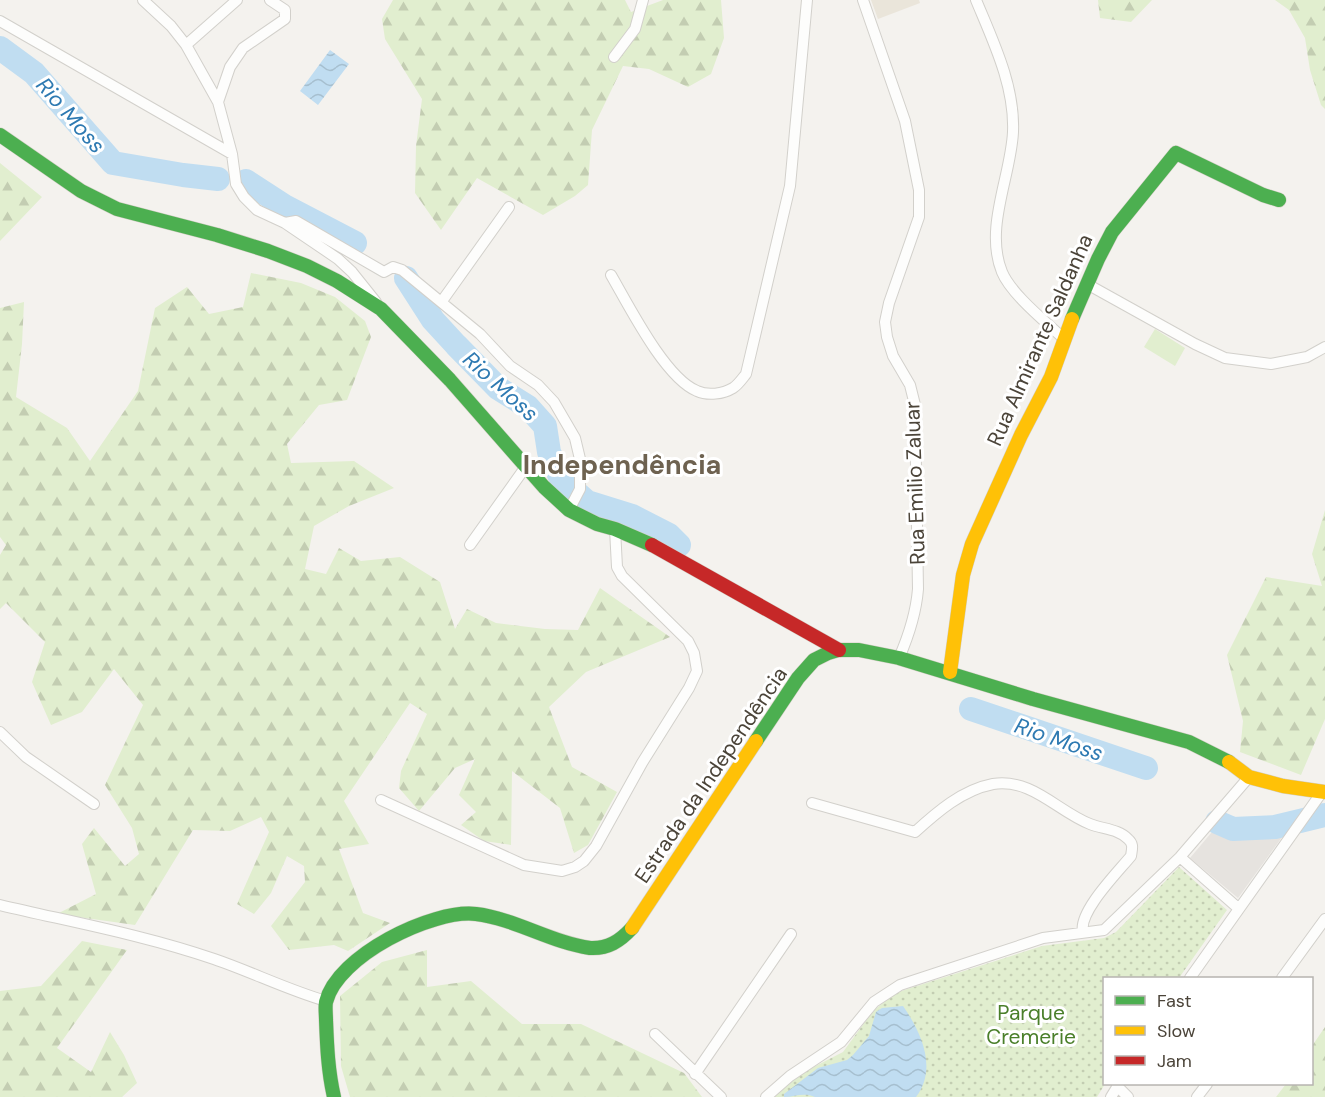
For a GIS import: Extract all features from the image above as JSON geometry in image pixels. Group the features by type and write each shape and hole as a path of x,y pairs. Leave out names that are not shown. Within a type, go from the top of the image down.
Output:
{"street":[{"path":"143,0 171,26 186,45 218,102 232,154 236,184 244,197 257,210 285,223 338,259 364,286 381,309 450,380 527,465 544,487 569,510 597,524 662,549 839,650"},
{"path":"186,45 237,0"},
{"path":"218,102 230,66 243,48 285,19 285,10 270,0"},
{"path":"614,57 635,29 643,0"},
{"path":"611,275 652,343 676,377 696,391 714,395 733,388 746,374 790,186 807,0"},
{"name":"Rua Emilio Zaluar","path":"863,0 905,121 919,190 919,217 889,303 885,322 893,356 910,385 915,405 917,607 899,658"},
{"path":"976,0 1005,74 1012,105 1013,132 996,239 997,259 1003,275 1017,293 1064,339"},
{"path":"0,21 232,154"},
{"path":"0,135 81,191 117,209 217,235 297,262 337,281 381,309"},
{"name":"Rua Almirante Saldanha","path":"950,672 960,595 972,544 1021,435 1051,378 1064,339 1112,232 1176,153 1263,195 1279,200"},
{"path":"442,301 509,207"},
{"path":"285,223 296,221 374,268 384,272 393,267 402,270 480,334 510,366 538,385 554,402 575,438 580,459 580,489 569,510"},
{"path":"1087,284 1195,344 1225,358 1271,364 1307,357 1325,347"},
{"path":"470,545 527,465"},
{"path":"381,800 524,865 562,871 584,861 596,846 697,671 694,653 688,641 622,576 617,567 615,529"},
{"name":"Estrada da Independência","path":"326,1001 344,972 358,960 407,931 449,914 473,914 578,946 600,948 615,942 628,932 643,915 806,669 819,657 839,650 868,651 899,658 1033,699 1189,742 1229,762 1249,777 1283,786 1323,792"},
{"path":"0,732 26,757 94,804"},
{"path":"766,1097 790,1076 841,1042 874,1002 900,985 1043,938 1104,930 1180,857 1249,777"},
{"path":"812,803 915,832 960,796 992,784 1017,784 1048,798 1088,823 1122,834 1131,842 1133,848 1131,856 1089,909 1082,922 1083,932"},
{"path":"1191,977 1323,792"},
{"path":"1180,857 1238,908"},
{"path":"0,905 153,940 216,960 326,1001 327,1048 334,1097"},
{"path":"1283,977 1325,919"},
{"path":"695,1074 791,934"},
{"path":"655,1034 721,1097"},
{"path":"1110,1097 1118,1085 1128,1097"}],"shaded area":[{"path":"871,0 919,0 920,3 878,19"},
{"path":"1217,826 1235,833 1288,829 1238,898 1190,858"}],"green space":[{"path":"393,0 625,0 631,12 663,0 721,0 724,38 711,74 688,87 649,69 623,66 592,130 588,185 575,196 543,215 477,178 441,230 415,193 416,146 422,99 385,39 382,19"},
{"path":"1098,0 1152,0 1131,22 1100,18"},
{"path":"1275,0 1325,0 1325,109 1321,105 1310,70 1305,38 1289,10"},
{"path":"0,163 42,197 0,241"},
{"path":"251,273 301,283 335,297 365,321 371,337 347,400 319,405 287,444 291,463 354,461 394,488 349,506 314,526 305,569 326,574 339,548 361,561 400,557 440,582 455,629 467,609 496,623 545,629 578,630 600,588 670,637 586,672 549,707 572,767 617,792 588,845 574,853 560,808 512,771 511,845 484,841 461,825 476,812 459,795 475,759 455,768 419,811 399,788 401,771 427,714 410,703 344,801 369,844 339,849 363,913 390,923 348,951 334,945 289,950 271,926 305,882 304,866 287,856 271,893 254,914 237,904 269,832 261,817 230,831 193,830 135,925 57,914 96,894 82,844 94,828 125,866 139,854 132,828 105,785 143,705 114,669 82,712 51,725 32,682 45,642 6,603 0,609 0,555 6,545 0,537 0,308 24,302 16,397 67,428 90,461 138,391 155,308 187,287 209,314 243,307"},
{"path":"1155,329 1185,348 1175,366 1144,347"},
{"path":"1325,510 1325,719 1301,775 1240,752 1243,721 1227,655 1266,577 1322,586 1312,554"},
{"name":"Parque Cremerie","path":"1179,867 1227,910 1180,977 1103,977 1104,1085 1097,1097 773,1097 802,1073 843,1052 873,1011 895,993 1042,946 1104,938 1116,932"},
{"path":"82,941 127,950 57,1048 91,1072 110,1032 137,1083 122,1097 0,1097 0,991 41,986"},
{"path":"427,950 427,987 471,981 522,1024 581,1024 684,1073 702,1097 350,1097 341,1066 340,996 382,962"},
{"path":"1325,1027 1325,1097 1276,1097 1285,1085 1313,1085 1313,1045"}],"water":[{"path":"330,50 349,64 318,105 300,91"},
{"path":"903,1006 921,1039 926,1062 926,1074 916,1097 803,1095 784,1097 784,1094 818,1068 847,1060 853,1055 869,1036 876,1012 882,1008"}],"waterway":[{"name":"Rio Moss","path":"0,48 34,73 113,163 218,179"},
{"name":"Rio Moss","path":"246,181 286,207 355,243"},
{"name":"Rio Moss","path":"406,278 433,320 456,345 498,388 528,407 545,426 549,452 561,479 587,502 632,516 669,535 679,545"},
{"name":"Rio Moss","path":"971,709 1146,768"},
{"name":"Rio Moss","path":"1217,822 1233,829 1275,827 1325,815"}],"traffic: fast":[{"path":"0,135 81,191 117,209 268,251 337,281 381,309 450,380 544,487 569,510 597,524 652,545"},
{"path":"1072,319 1112,232 1176,153 1263,195 1279,200"},
{"path":"756,741 798,678 814,660 838,650 859,650 899,658 1033,699 1189,742 1229,762"},
{"path":"334,1097 328,1058 326,1002 334,985 348,968 389,939 436,919 457,914 491,917 561,941 590,948 613,943 632,928"}],"traffic: slow":[{"path":"950,672 963,575 972,544 1021,435 1051,377 1072,319"},
{"path":"632,928 756,741"},
{"path":"1229,762 1249,777 1283,786 1325,792"}],"traffic: jam":[{"path":"652,545 839,650"}],"district":[{"name":"Independência","path":"622,465"}]}
